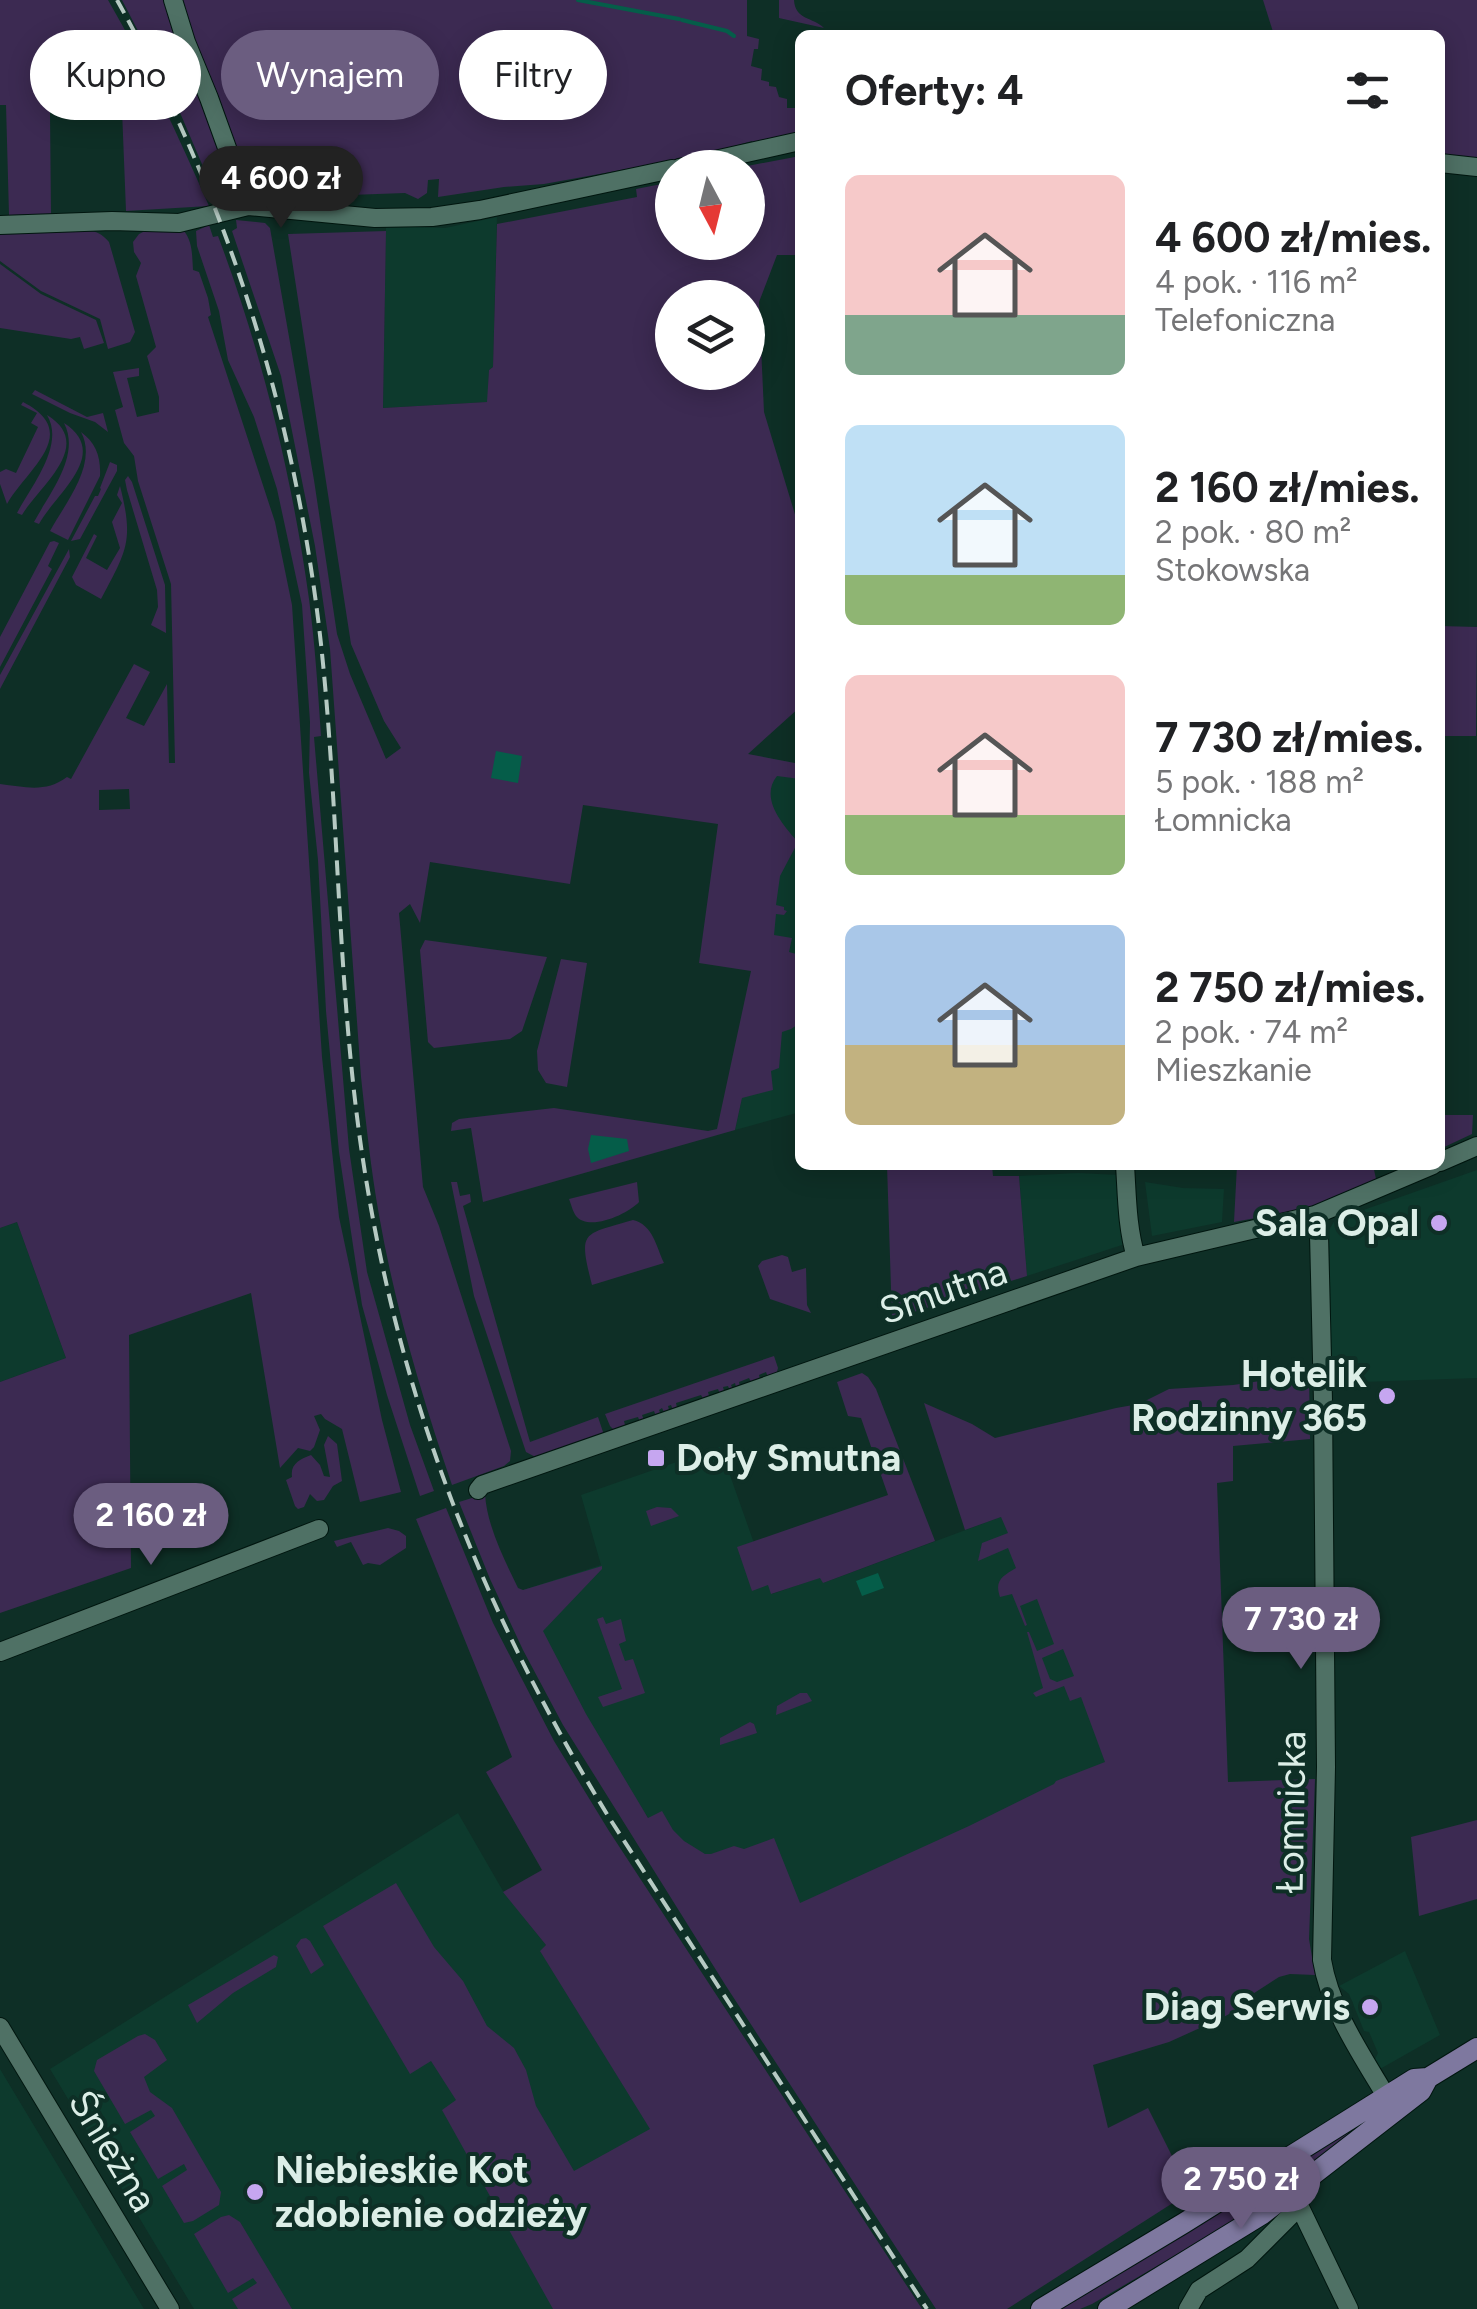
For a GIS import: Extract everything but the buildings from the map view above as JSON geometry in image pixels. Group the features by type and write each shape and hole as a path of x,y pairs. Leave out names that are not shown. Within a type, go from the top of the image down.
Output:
{"main road":[{"path":"1041,2309 1414,2079 1428,2078 1476,2052"},
{"path":"1108,2309 1296,2199 1421,2091 1428,2078"}],"street":[{"path":"173,0 248,206"},
{"path":"759,150 795,142"},
{"path":"1445,164 1477,168"},
{"path":"0,225 112,221 180,224 248,206 374,218 432,218 655,172"},
{"path":"1445,1160 1477,1146"},
{"path":"1125,1170 1136,1258"},
{"name":"Smutna","path":"478,1490 482,1485 1136,1258 1315,1215 1421,1170"},
{"name":"Łomnicka","path":"1315,1215 1319,1234 1324,1401 1326,1766 1322,1960 1327,1984 1343,2020 1386,2096"},
{"path":"0,1652 320,1529"},
{"name":"Śnieżna","path":"0,2027 170,2309"},
{"path":"1188,2309 1200,2290 1247,2259 1296,2199 1349,2309"}],"shaded area":[{"path":"0,0 108,0 124,30 30,30 30,120 50,120 51,214 9,215 6,105 0,105"},
{"path":"122,0 168,0 178,30 138,30"},
{"path":"181,0 747,0 747,36 759,39 751,66 762,69 761,80 776,87 779,97 787,99 787,108 795,108 795,136 754,146 752,141 720,150 655,150 655,164 544,184 438,197 439,179 428,180 427,193 418,199 405,193 350,195 347,207 309,197 256,191 249,184 224,120 439,120 439,30 221,30 221,111 201,59 201,30 190,30"},
{"path":"779,0 794,0 801,15 824,28 779,18"},
{"path":"1263,0 1477,0 1477,159 1445,155 1445,30 1272,30"},
{"path":"201,96 235,194 219,204 183,120 201,120"},
{"path":"122,120 170,120 209,206 126,211"},
{"path":"795,157 795,255 777,255 765,286 765,280 655,280 655,390 763,390 764,412 795,514 795,712 748,754 795,763 795,778 777,776 771,793 775,811 795,838 795,848 780,876 776,905 787,911 784,915 776,914 774,935 792,938 789,952 795,954 795,1026 782,1032 779,1068 771,1071 773,1090 742,1098 735,1130 483,1202 471,1128 451,1131 452,1123 459,1119 554,1108 708,1131 717,1129 751,971 699,963 718,824 583,805 570,884 430,862 420,923 410,904 399,913 423,1187 511,1451 510,1461 504,1466 452,1485 401,1318 374,1181 361,1077 330,649 315,546 281,376 232,231 237,228 236,220 265,223 270,228 337,634 386,759 401,748 384,721 351,644 288,234 386,231 383,408 487,402 489,370 493,367 497,224 637,197 636,189 655,185 655,260 765,260 765,163"},
{"path":"497,217 493,367 489,370 488,402 383,408 386,226 445,228"},
{"path":"209,225 213,237 218,236 262,370 302,553 316,667 321,736 314,737 349,1149 367,1272 410,1425 434,1491 420,1496 362,1305 339,1152 309,773 310,722 302,605 277,489 254,417 228,360 219,311 197,246 196,231"},
{"path":"149,229 183,230 189,239 193,270 199,272 208,298 208,317 275,522 292,605 322,1057 339,1217 401,1492 360,1502 342,1429 321,1414 314,1416 320,1430 314,1447 310,1451 298,1448 280,1468 251,1293 129,1335 131,1568 0,1613 0,1382 66,1358 17,1222 0,1228 0,784 35,788 71,779 134,664 150,672 126,718 144,726 167,684 169,763 175,763 171,584 138,481 134,456 124,443 115,410 123,407 113,372 139,368 139,376 127,378 137,417 159,412 159,397 147,356 156,347 136,276 141,263 133,242","holes":["129,789 130,809 99,810 99,790"]},
{"path":"93,232 109,242 135,332 130,342 108,349 100,319 41,291 0,261 0,233"},
{"path":"0,264 41,294 96,320 104,343 84,349 80,337 0,328"},
{"path":"35,390 87,417 103,413 108,432 95,422 32,394"},
{"path":"23,402 40,414 49,426 50,439 37,465 7,504 0,472 6,469 16,473 38,427 31,423 37,413 21,405"},
{"path":"47,415 61,427 66,439 65,452 22,515 17,513 49,452 52,439"},
{"path":"64,423 77,435 83,448 81,461 39,524 34,522 66,461 69,448"},
{"path":"81,432 96,451 100,476 68,540 50,531 83,470 86,457"},
{"path":"110,462 117,465 117,471 80,539 71,541 98,496"},
{"path":"128,476 165,585 166,633 151,625 158,607 157,590 127,490"},
{"path":"120,486 127,520 125,545 101,599 76,585 72,577 94,534 97,536 86,558 107,570 120,548 112,522 122,503 117,495"},
{"path":"54,541 59,543 48,566 52,569 0,667 0,637"},
{"path":"69,549 70,557 0,689 0,675"},
{"path":"1445,626 1477,627 1476,736 1445,736"},
{"path":"496,751 522,756 518,783 491,778"},
{"path":"747,754 795,763 795,1113 735,1130 770,971"},
{"path":"425,940 547,957 522,1031 510,1039 434,1048 428,1042 420,950"},
{"path":"561,959 587,963 567,1087 546,1083 538,1070 537,1051"},
{"path":"1445,1115 1473,1115 1472,1134 1445,1147"},
{"path":"591,1135 627,1139 629,1151 591,1163"},
{"path":"887,1170 992,1170 993,1176 1019,1176 1027,1276 892,1319"},
{"path":"1237,1170 1374,1170 1376,1179 1340,1196 1300,1210 1234,1222"},
{"path":"1477,1170 1477,1378 1332,1383 1329,1230 1335,1220"},
{"path":"1119,1175 1125,1244 1027,1276 1019,1176"},
{"path":"451,1182 457,1182 460,1196 470,1194 471,1202 463,1206 530,1442 598,1417 602,1438 541,1460 526,1452 474,1296"},
{"path":"637,1182 639,1202 608,1220 582,1220 569,1199"},
{"path":"1145,1182 1224,1189 1222,1222 1152,1236"},
{"path":"633,1220 649,1231 664,1263 592,1285 585,1254 588,1238"},
{"path":"17,1222 66,1358 0,1382 0,1228"},
{"path":"782,1255 788,1257 792,1272 806,1268 807,1305 811,1313 770,1299 758,1266"},
{"path":"774,1356 778,1368 775,1378 769,1380 766,1372 759,1375 761,1383 753,1386 749,1378 739,1382 741,1390 737,1391 735,1383 731,1393 728,1386 723,1387 725,1395 721,1397 718,1389 708,1392 710,1400 705,1402 701,1395 676,1403 678,1412 674,1413 671,1405 666,1416 662,1408 662,1417 657,1419 654,1411 642,1415 645,1423 641,1425 638,1417 624,1421 626,1429 616,1432 605,1414"},
{"path":"862,1373 876,1389 935,1541 823,1583 820,1578 771,1594 768,1585 752,1591 737,1547 888,1495 861,1418 848,1416 837,1382"},
{"path":"1309,1374 1310,1439 1233,1446 1233,1481 1217,1483 1228,1782 1315,1779 1309,1939 1315,1975 1279,1977 1222,2018 1169,2042 1093,2065 1108,2128 1148,2108 1190,2192 1007,2309 936,2309 726,1986 563,1725 523,1650 459,1502 485,1494 493,1530 518,1588 523,1590 602,1566 543,1631 586,1714 648,1818 662,1811 684,1841 705,1854 734,1846 744,1849 774,1838 800,1903 969,1826 1056,1781 1105,1762 1081,1697 1070,1701 1064,1686 1036,1697 1033,1693 1043,1688 1027,1632 1037,1651 1054,1644 1037,1599 1020,1606 1025,1626 1012,1594 1000,1597 999,1582 1016,1568 1008,1548 978,1561 982,1543 1008,1533 1001,1517 965,1530 924,1403 995,1438 1139,1404 1169,1389","holes":["1063,1649 1074,1676 1057,1682 1050,1679 1042,1658"]},
{"path":"328,1436 337,1444 342,1481 333,1486 324,1500 317,1501 310,1494 304,1507 298,1509 286,1480 292,1477 297,1463 311,1455 324,1476 330,1477 324,1445"},
{"path":"720,1447 772,1594 821,1577 823,1583 1014,1512 1114,1765 793,1922 717,1919 613,1766 566,1683 523,1590 601,1565 581,1495"},
{"path":"446,1508 493,1623 554,1741 922,2309 553,2309 442,2110 456,2100 431,2061 410,2074 323,1926 396,1883 434,1947 463,1981 487,2026 514,2048 526,2070 536,2106 574,2171 650,2129 540,1951 546,1945 503,1892 542,1870 486,1772 512,1757 416,1519"},
{"path":"671,1508 679,1516 651,1526 646,1511"},
{"path":"388,1528 406,1536 406,1548 380,1565 363,1565 351,1542 337,1547 334,1541"},
{"path":"878,1573 884,1588 862,1596 856,1581"},
{"path":"603,1617 606,1624 621,1619 626,1641 619,1644 625,1661 633,1659 645,1693 603,1707 598,1697 622,1689 597,1619"},
{"path":"807,1693 812,1701 776,1715 777,1706"},
{"path":"750,1722 757,1733 720,1745 720,1738"},
{"path":"458,1813 503,1891 546,1945 541,1952 762,2309 194,2309 50,2069"},
{"path":"1477,1820 1477,1899 1419,1916 1411,1837"},
{"path":"306,1938 324,1965 311,1974 296,1946"},
{"path":"1405,1951 1440,2035 1380,2069 1369,2032 1364,2031 1349,1994 1339,1986"},
{"path":"274,1955 278,1957 276,1967 233,1993 197,2023 188,2005"},
{"path":"145,2034 155,2040 167,2060 144,2077 150,2092 172,2108 221,2192 219,2205 193,2221 184,2223 162,2186 187,2170 184,2164 158,2179 130,2132 155,2116 151,2110 125,2124 94,2071 97,2060"},
{"path":"0,2069 144,2309 0,2309"},
{"path":"1357,2123 1361,2129 1252,2210 1092,2304 1080,2309 1061,2309"},
{"path":"229,2215 240,2222 292,2309 238,2309 232,2299 257,2283 253,2278 228,2293 194,2234"}],"waterway":[{"path":"578,0 679,19"},
{"path":"682,20 734,36"}],"railway":[{"path":"117,0 157,75 224,231 275,393 294,476 321,644 349,1046 366,1179 382,1265 427,1431 488,1589 565,1743 610,1819 927,2309"}],"place":[{"name":"Sala Opal","path":"1439,1223"},
{"name":"Hotelik Rodzinny 365","path":"1387,1396"},
{"name":"Doły Smutna","path":"656,1458"},
{"name":"Diag Serwis","path":"1370,2007"},
{"name":"Niebieskie Kot zdobienie odzieży","path":"255,2192"}]}
